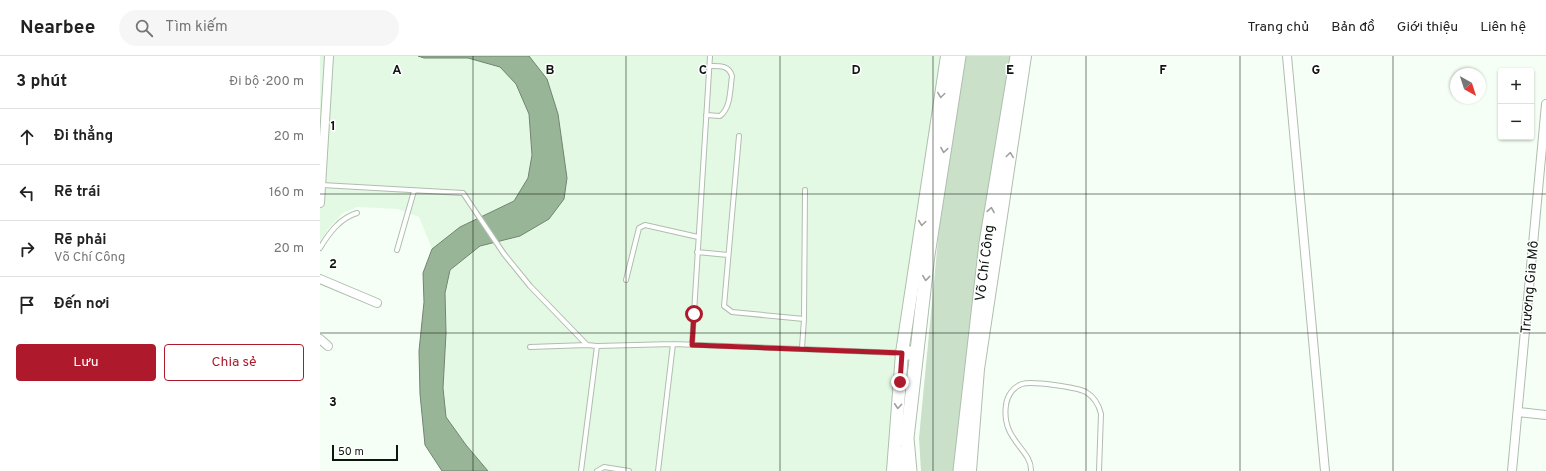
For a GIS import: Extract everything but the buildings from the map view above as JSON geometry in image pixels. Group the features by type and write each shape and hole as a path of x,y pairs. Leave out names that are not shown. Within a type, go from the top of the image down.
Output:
{"highway":[{"path":"910,471 907,438 928,255 959,56"},
{"name":"Võ Chí Công","path":"960,471 986,243 1017,56"},
{"path":"902,353 917,353"}],"main road":[{"path":"893,471 902,353 947,56"},
{"name":"Võ Chí Công","path":"970,471 978,369 1025,56"},
{"path":"902,471 907,438"}],"street":[{"path":"320,203 329,56"},
{"path":"1287,56 1325,471"},
{"name":"Trương Gia Mô","path":"1512,471 1542,179 1546,104"},
{"path":"320,279 377,303"},
{"path":"320,339 328,346"},
{"path":"1518,412 1546,415"}],"lane":[{"path":"692,345 710,56"},
{"path":"706,116 720,116 728,108 732,76 731,70 726,67 710,66"},
{"path":"739,136 724,306 726,310 732,312 804,319"},
{"path":"322,185 463,193 504,254 530,286 587,345"},
{"path":"802,348 804,319 805,190"},
{"path":"397,250 414,191"},
{"path":"320,248 340,222 357,213"},
{"path":"626,280 639,228 645,225 698,237"},
{"path":"697,252 728,255"},
{"path":"530,346 673,344 902,353"},
{"path":"658,471 673,344"},
{"path":"581,471 597,346"},
{"path":"1031,471 1030,460 1010,435 1006,421 1006,404 1010,392 1023,384 1074,387 1087,392 1094,398 1099,405 1101,414 1099,471"},
{"path":"597,471 604,467 629,471"}],"shaded area":[{"path":"320,56 941,56 894,372 888,471 488,471 466,445 446,417 443,388 446,333 445,293 450,271 432,249 419,217 398,209 357,207 343,213 329,228 320,241"},
{"path":"418,56 529,56 547,79 558,114 567,178 564,199 549,219 520,236 480,246 450,270 445,293 446,333 443,388 446,417 466,445 488,471 442,471 425,445 420,394 419,351 424,302 423,273 432,249 460,227 514,201 528,178 532,155 529,114 516,84 500,67 468,58 424,58"},
{"path":"963,56 1010,56 957,471 921,471 919,438 945,167"}],"route":[{"path":"694,314 692,345 902,353 900,382"}]}
